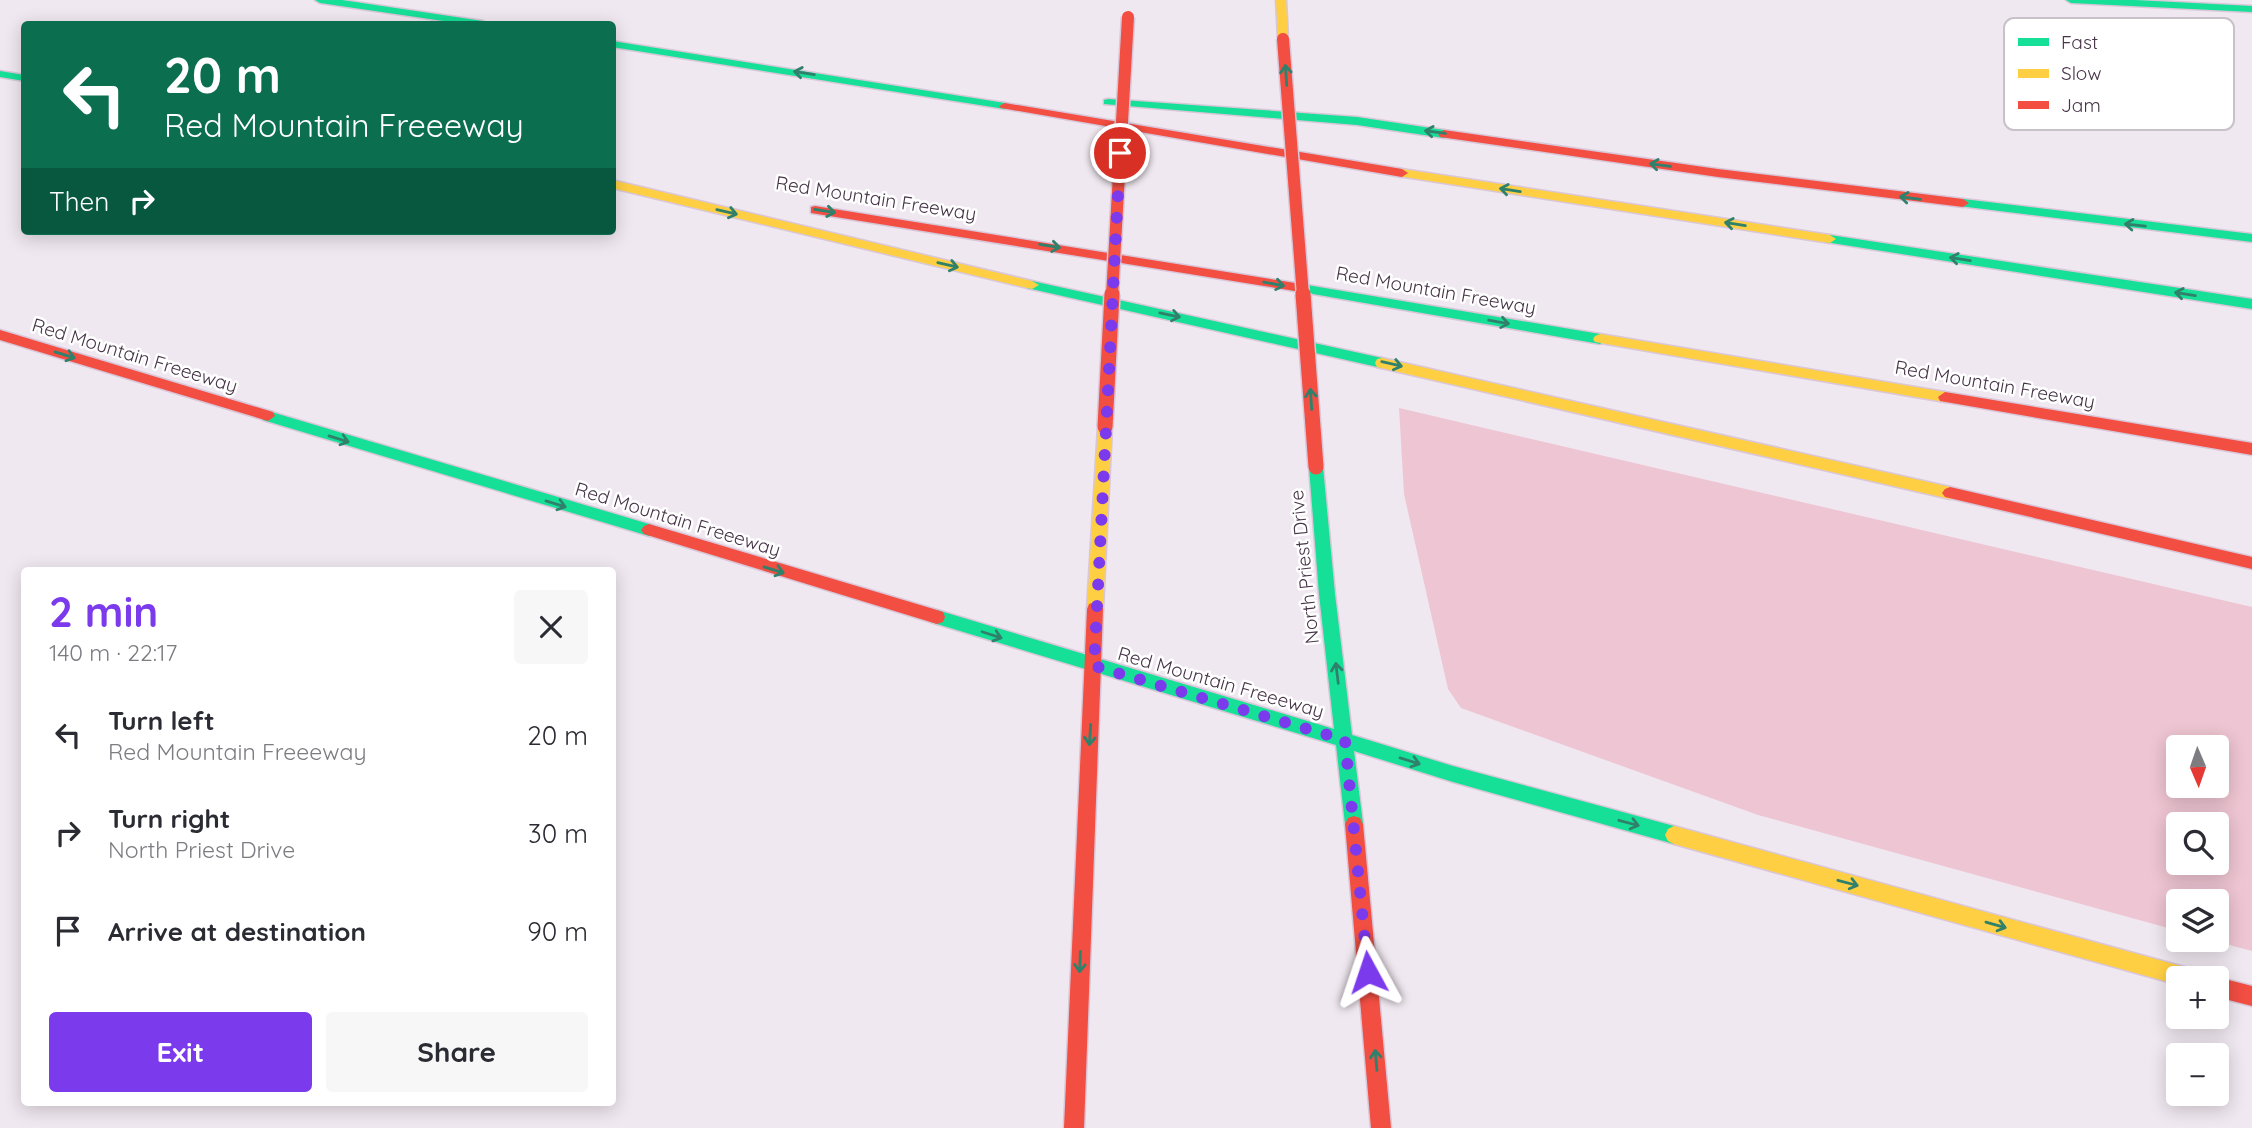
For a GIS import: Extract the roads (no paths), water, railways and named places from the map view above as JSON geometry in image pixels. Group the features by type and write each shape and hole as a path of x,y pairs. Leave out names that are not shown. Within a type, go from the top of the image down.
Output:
{"main road":[{"path":"320,0 463,21"},
{"name":"North Priest Drive","path":"1281,0 1327,593 1359,862 1381,1128"},
{"path":"2071,0 2252,9"},
{"path":"1074,1128 1088,752 1128,8"},
{"path":"616,45 872,83 1317,160 2252,304"},
{"path":"0,74 21,78"},
{"path":"872,83 1052,97"},
{"path":"1094,100 1357,121 1718,173 2252,238"},
{"path":"616,179 734,197"},
{"path":"616,185 1036,286 1483,385 2252,563"},
{"name":"Red Mountain Freeway","path":"802,208 1059,247 2252,449"},
{"name":"Red Mountain Freeeway","path":"0,335 1453,774 2166,972"},
{"path":"2229,989 2252,996"}]}
